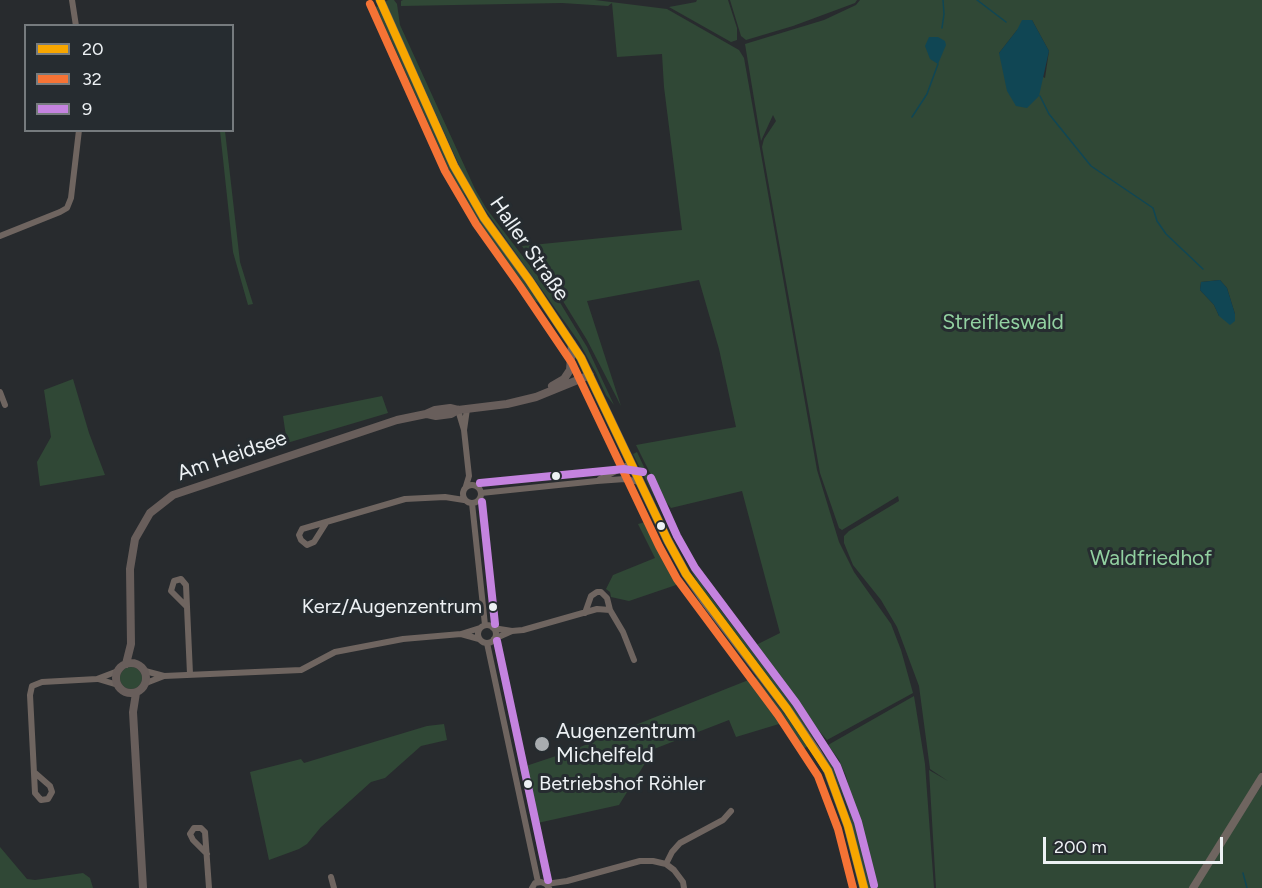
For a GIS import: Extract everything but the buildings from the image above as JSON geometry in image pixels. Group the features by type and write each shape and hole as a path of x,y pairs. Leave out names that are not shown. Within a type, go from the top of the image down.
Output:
{"main road":[{"name":"Haller Straße","path":"380,0 454,166 484,218 529,280 590,375 668,541 692,583 787,709 828,771 848,826 864,888"},
{"path":"507,404 521,396 552,386 564,378 571,368 572,344"},
{"path":"507,404 536,397 590,375"},
{"name":"Am Heidsee","path":"131,664 130,569 132,553 141,527 150,513 165,500 183,490 397,420 426,414 436,416 451,414 462,409 507,404"},
{"path":"133,712 126,692 118,685 116,679 118,671 131,664 145,671 146,683 136,693 133,712 143,888"},
{"path":"126,692 136,693"}],"street":[{"path":"72,0 76,24"},
{"path":"0,236 67,208 71,198 79,132"},
{"path":"0,392 5,405"},
{"path":"462,409 468,415 464,430 469,476 468,487 462,494 464,500"},
{"path":"597,481 632,463"},
{"path":"481,493 625,479 641,482"},
{"path":"445,497 468,487 478,487 481,493 479,499 472,503"},
{"path":"326,523 354,512 405,500 445,497 472,503"},
{"path":"472,503 483,627 478,634 479,639"},
{"path":"585,613 591,596 601,592 607,598 610,610 623,632 634,660"},
{"path":"187,607 190,674"},
{"path":"488,643 512,631 540,626 597,609 610,610"},
{"path":"146,683 164,676 301,670 335,652 403,639 460,634 483,627 512,631"},
{"path":"493,628 494,639"},
{"path":"460,634 488,643"},
{"path":"488,643 538,882"},
{"path":"34,772 30,695 32,686 42,682 97,679 118,671"},
{"path":"145,671 164,676"},
{"path":"97,679 118,685"},
{"path":"1193,888 1262,777"},
{"path":"666,864 680,843 723,820 731,811"},
{"path":"207,854 209,888"},
{"path":"538,882 548,886 640,861 653,861 666,864 674,870 683,882 684,888"},
{"path":"331,877 334,888"},
{"path":"558,888 567,881"},
{"path":"532,888 538,882"}],"green space":[{"path":"394,0 397,4 400,25 475,189 486,208 540,279 556,296 587,347 614,405 606,395 579,342 469,187 385,2"},
{"path":"403,0 595,0 667,9 739,50 744,58 817,470 839,542 854,572 891,624 913,693 827,740 801,710 754,646 780,633 742,491 671,508 662,497 636,445 736,427 719,349 699,280 587,301 621,406 587,340 558,293 546,281 522,246 682,230 662,54 617,57 612,3 608,6 562,3 401,6"},
{"path":"697,0 728,0 737,28 737,40 731,42 669,7"},
{"path":"730,0 857,0 855,3 793,26 746,40 741,36"},
{"name":"Streifleswald","path":"860,0 1262,0 1262,771 1189,888 936,888 929,770 948,781 930,769 919,686 897,627 881,600 853,565 844,543 844,536 849,531 899,501 898,496 842,530 839,528 820,473 762,147 764,139 776,121 773,115 761,141 745,44 824,20 856,5","holes":["1032,20 1049,51 1045,78 999,53 1017,30","1220,280 1227,288 1235,314 1219,316 1214,305 1200,290 1201,282"]},
{"path":"374,6 378,7 466,197 539,303 535,301 461,197 390,38 375,20 371,10"},
{"path":"220,132 225,132 240,262 253,304 248,305 233,252"},
{"path":"73,379 89,433 105,475 40,486 37,462 51,437 44,390"},
{"path":"382,396 388,413 287,443 283,416"},
{"path":"637,452 707,592 822,742 821,744 817,743 702,592 633,454"},
{"path":"646,522 679,584 629,601 611,597 610,592 606,589 613,575 655,558 638,524"},
{"path":"131,667 139,670 142,678 139,686 131,689 123,686 120,678 123,670"},
{"path":"756,677 809,746 800,750 779,724 736,737 729,720 654,749 619,805 533,824 520,768 565,753"},
{"path":"914,696 925,764 934,888 876,888 846,776 839,760 828,745"},
{"path":"444,724 447,740 421,746 385,778 371,782 321,827 307,844 269,860 250,772 301,759 304,763 427,726"},
{"path":"824,749 828,749 841,771 873,888 868,888 848,809"},
{"path":"1262,785 1262,888 1194,888"},
{"path":"0,847 27,879 35,880 83,873 90,878 93,888 0,888"}],"water":[{"path":"1022,20 1032,20 1049,51 1039,96 1027,108 1016,106 1007,91 999,53"},
{"path":"929,37 938,37 945,41 946,45 938,64 930,59 925,46"},
{"path":"1220,280 1227,288 1235,314 1235,321 1230,325 1219,316 1214,305 1200,290 1201,282"}],"waterway":[{"path":"942,28 943,0"},
{"path":"977,0 1006,22"},
{"path":"912,117 927,94 938,64"},
{"path":"1040,96 1049,114 1091,166 1153,208 1157,221 1166,234 1203,269"},
{"path":"1243,873 1247,888"}],"transit line":[{"name":"20","path":"380,0 454,166 484,218 581,358 686,574 787,709 828,771 848,826 864,888"},
{"name":"32","path":"370,4 445,171 476,224 572,363 677,579 778,715 818,776 838,829 853,888"},
{"name":"9","path":"480,483 624,469 643,472"},
{"name":"9","path":"651,478 677,536 695,568 796,703 837,766 858,822 874,885"},
{"name":"9","path":"482,502 495,624"},
{"name":"9","path":"497,641 548,880"}],"place":[{"name":"Kerz/Augenzentrum","path":"493,607"},
{"name":"Augenzentrum Michelfeld","path":"542,744"},
{"name":"Betriebshof Röhler","path":"528,784"}],"park label":[{"name":"Waldfriedhof","path":"1151,559"}]}
